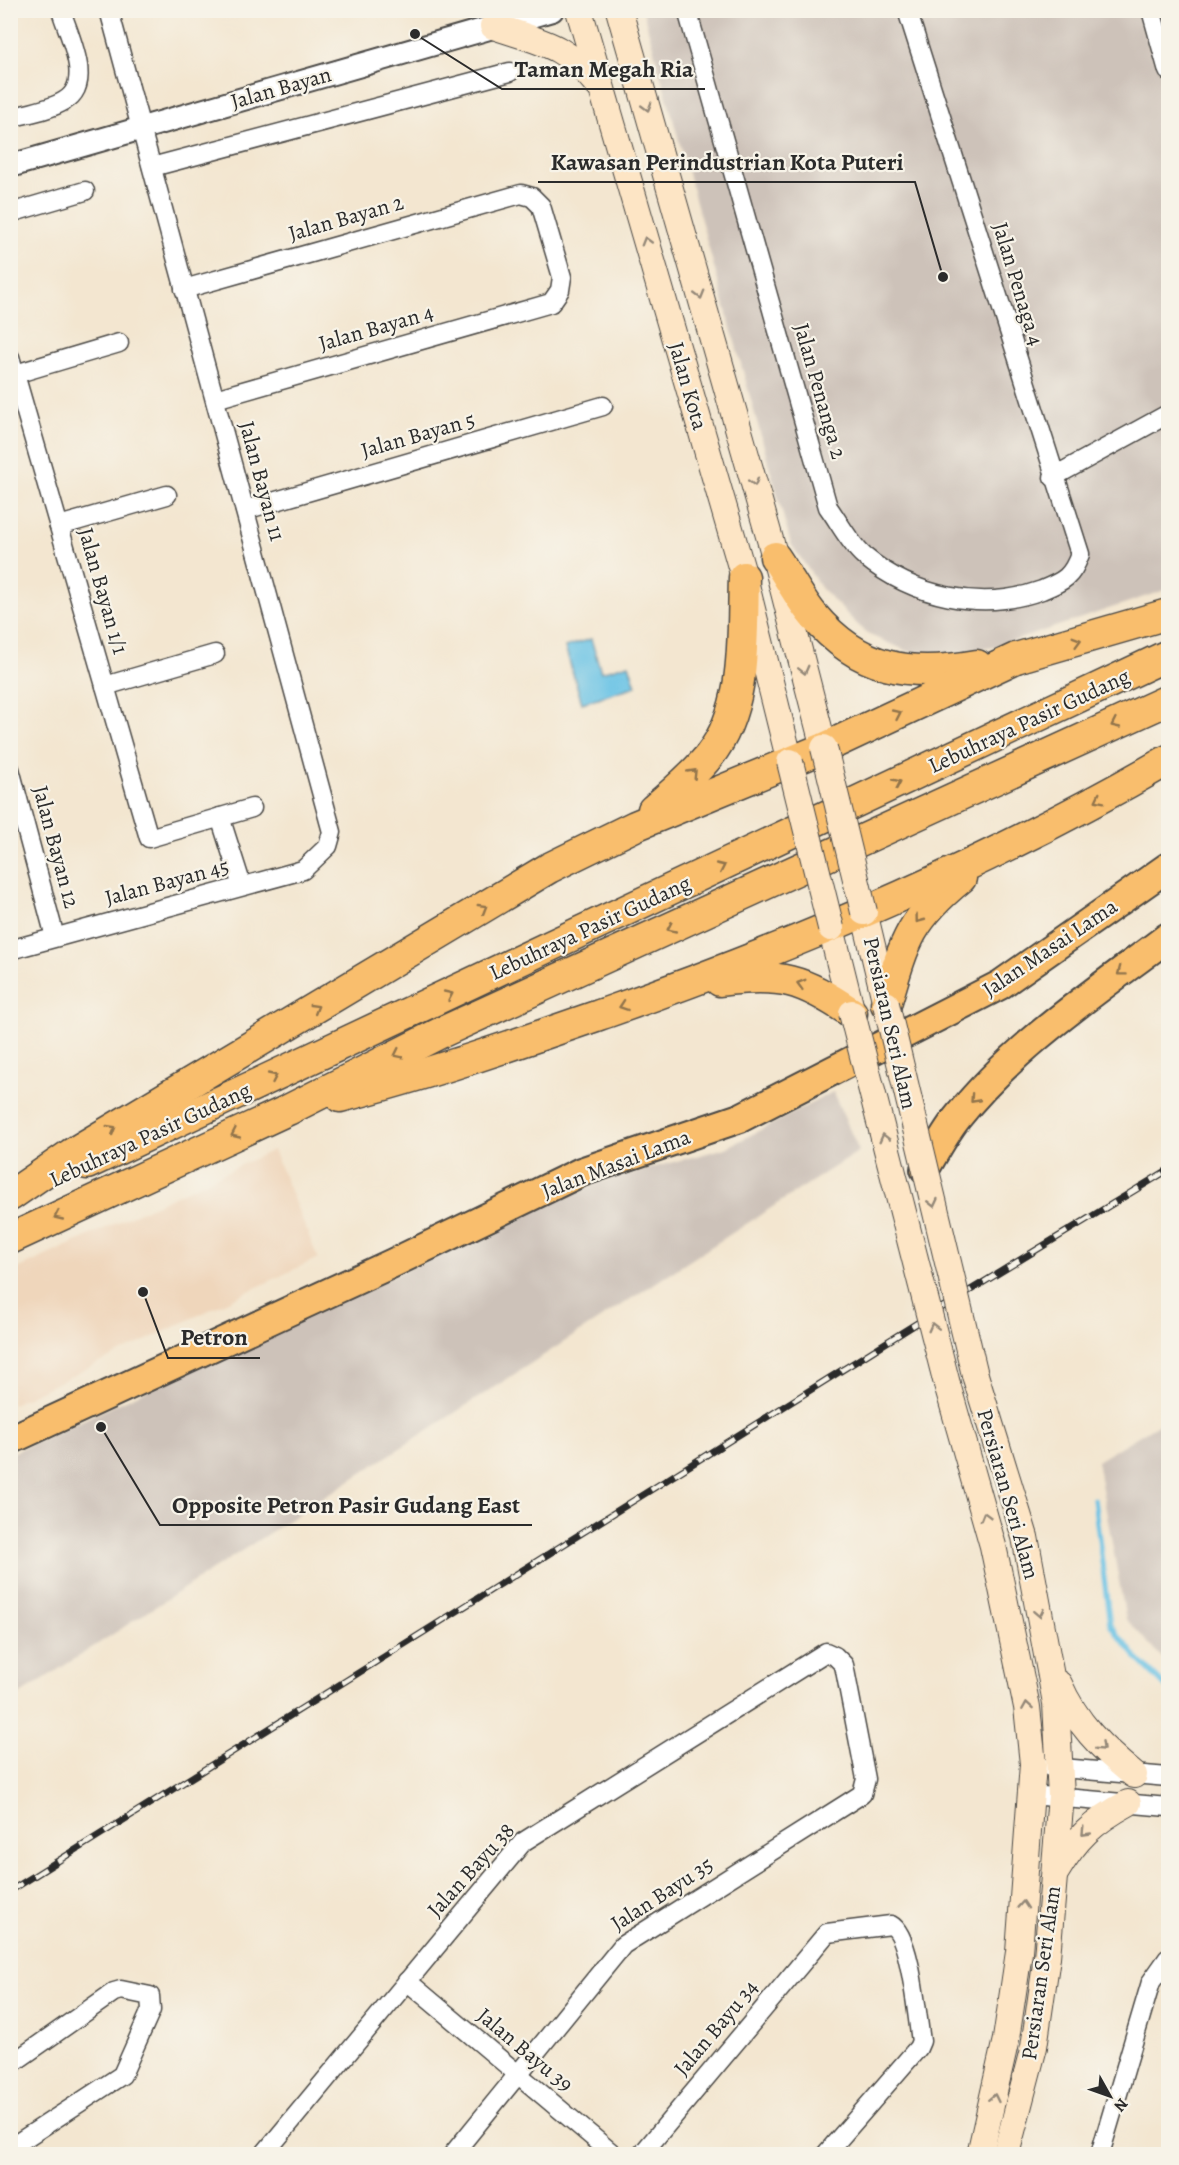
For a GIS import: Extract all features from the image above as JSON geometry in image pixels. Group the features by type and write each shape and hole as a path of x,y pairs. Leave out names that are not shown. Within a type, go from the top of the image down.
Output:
{"highway":[{"path":"775,556 813,615 842,643 874,662 905,670 938,672 1016,658 1168,615"},
{"path":"635,826 710,755 726,725 737,693 742,656 744,577"},
{"name":"Lebuhraya Pasir Gudang","path":"10,1198 1168,655"},
{"path":"10,1198 71,1154 549,868 635,826 824,748 1016,658"},
{"name":"Lebuhraya Pasir Gudang","path":"10,1239 288,1110 449,1029 1168,700"},
{"path":"288,1110 400,1082 679,987 831,928 994,853 1116,790 1168,760"},
{"path":"886,1004 906,939 914,926 941,894 994,853"},
{"path":"679,987 751,977 786,980 815,988 852,1013"}],"main road":[{"name":"Jalan Kota","path":"579,10 744,577 790,762"},
{"name":"Jalan Kota","path":"619,10 775,556 824,748"},
{"path":"493,26 559,48 578,61 602,89"},
{"name":"Persiaran Seri Alam","path":"824,748 975,1375 1025,1537 1056,1703 1061,1796 1047,1957 1034,2047 1006,2154"},
{"name":"Persiaran Seri Alam","path":"790,762 947,1384 993,1546 1027,1707 1033,1764 1019,1952 1006,2039 980,2154"},
{"name":"Jalan Masai Lama","path":"10,1440 581,1172 740,1118 1000,985 1168,867"},
{"path":"925,1168 956,1119 996,1074 1078,1004 1168,937"},
{"path":"1049,1662 1078,1721 1099,1746 1134,1775"},
{"path":"1054,1874 1069,1849 1096,1821 1128,1803"}],"street":[{"path":"10,118 66,100 73,93 79,81 80,70 61,10"},
{"name":"Jalan Bayan 11","path":"109,10 331,823 328,846"},
{"name":"Jalan Bayan","path":"10,166 552,10"},
{"name":"Jalan Penanga 2","path":"687,10 828,507 863,555 915,587 966,600 1017,599 1058,583 1074,572"},
{"name":"Jalan Penaga 4","path":"907,10 1053,477 1080,554 1074,572"},
{"path":"1151,10 1168,71"},
{"path":"152,167 510,72"},
{"path":"10,213 86,191"},
{"name":"Jalan Bayan 2","path":"184,289 521,194 532,197 541,206 562,277 560,290 551,303"},
{"name":"Jalan Bayan 4","path":"215,399 551,303"},
{"path":"13,365 119,343"},
{"name":"Jalan Bayan 1/1","path":"13,365 149,838 220,817"},
{"name":"Jalan Bayan 5","path":"245,510 603,406"},
{"path":"1053,477 1168,414"},
{"path":"59,526 167,495"},
{"path":"105,687 215,654"},
{"name":"Jalan Bayan 12","path":"10,769 16,809 55,937"},
{"path":"242,886 220,817 252,808"},
{"name":"Jalan Bayan 45","path":"10,950 303,870 328,846"},
{"name":"Jalan Bayu 38","path":"264,2154 523,1842 826,1652 835,1656"},
{"name":"Jalan Bayu 35","path":"453,2154 519,2077 623,1945 862,1794 866,1779 844,1665 835,1656"},
{"path":"1033,1764 1059,1769 1168,1777"},
{"path":"1031,1795 1061,1796 1168,1808"},
{"name":"Jalan Bayu 34","path":"642,2154 827,1933 886,1925 899,1931 906,1950 921,2041 918,2048 835,2151"},
{"path":"1100,2154 1150,1982 1168,1958"},
{"name":"Jalan Bayu 39","path":"407,1981 613,2154"},
{"path":"10,2065 114,1992 121,1990 150,1996 151,2010 122,2075 14,2146"}],"shaded area":[{"path":"643,11 1168,11 1168,589 995,647 922,657 867,634 822,589 791,544"},
{"path":"833,1092 859,1151 11,1700 10,1454 588,1185 726,1148"},
{"path":"273,1150 318,1258 11,1405 11,1272"},
{"path":"1168,1418 1168,1664 1126,1619 1097,1461"}],"water":[{"path":"591,639 601,672 629,664 636,686 582,703 565,647"}],"waterway":[{"path":"1094,1499 1110,1625 1135,1656 1168,1689"}],"railway":[{"path":"10,1891 946,1305 1168,1170"}],"place":[{"name":"Taman Megah Ria","path":"415,34"},
{"name":"Kawasan Perindustrian Kota Puteri","path":"943,277"},
{"name":"Petron","path":"143,1292"},
{"name":"Opposite Petron Pasir Gudang East","path":"101,1427"}]}
